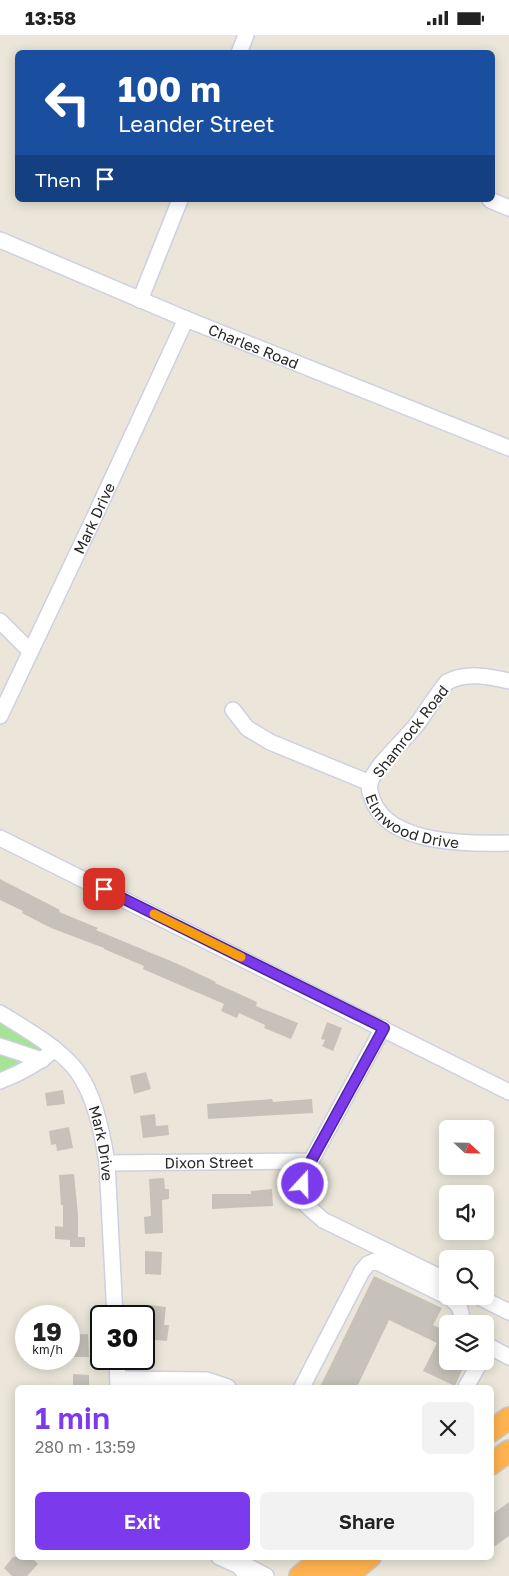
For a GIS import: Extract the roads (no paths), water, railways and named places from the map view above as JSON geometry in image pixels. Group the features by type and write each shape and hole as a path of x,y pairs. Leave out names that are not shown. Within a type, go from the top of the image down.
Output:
{"highway":[{"path":"494,1429 509,1418"},
{"path":"494,1462 509,1451"},
{"path":"300,1576 320,1560"},
{"path":"327,1576 350,1570 365,1560"}],"street":[{"path":"240,50 246,35"},
{"path":"140,300 179,202"},
{"path":"495,202 509,208"},
{"name":"Charles Road","path":"0,240 186,319 509,448"},
{"name":"Mark Drive","path":"0,716 186,319"},
{"path":"0,621 30,651"},
{"name":"Shamrock Road","path":"370,783 378,769 418,723 447,682 454,678 470,675 509,681"},
{"name":"Elmwood Drive","path":"233,710 247,728 270,742 370,783 370,792 375,807 385,818 397,826 418,835 448,842 509,843"},
{"path":"0,838 509,1092"},
{"name":"Mark Drive","path":"0,1013 55,1049 71,1063 82,1078 98,1121 107,1163 114,1305"},
{"path":"384,1028 305,1172 303,1184 305,1204 324,1220 459,1304 462,1310 462,1315"},
{"path":"0,1046 42,1061"},
{"path":"0,1081 24,1072 42,1061 55,1049"},
{"name":"Dixon Street","path":"107,1163 312,1161"},
{"path":"377,1254 439,1278"},
{"path":"303,1385 362,1271 377,1254"},
{"path":"494,1304 509,1312"},
{"path":"494,1351 509,1357"},
{"path":"117,1370 118,1383 191,1384 207,1380 222,1385"},
{"path":"467,1385 475,1370"},
{"path":"224,1560 243,1571 247,1566 266,1576"}]}
